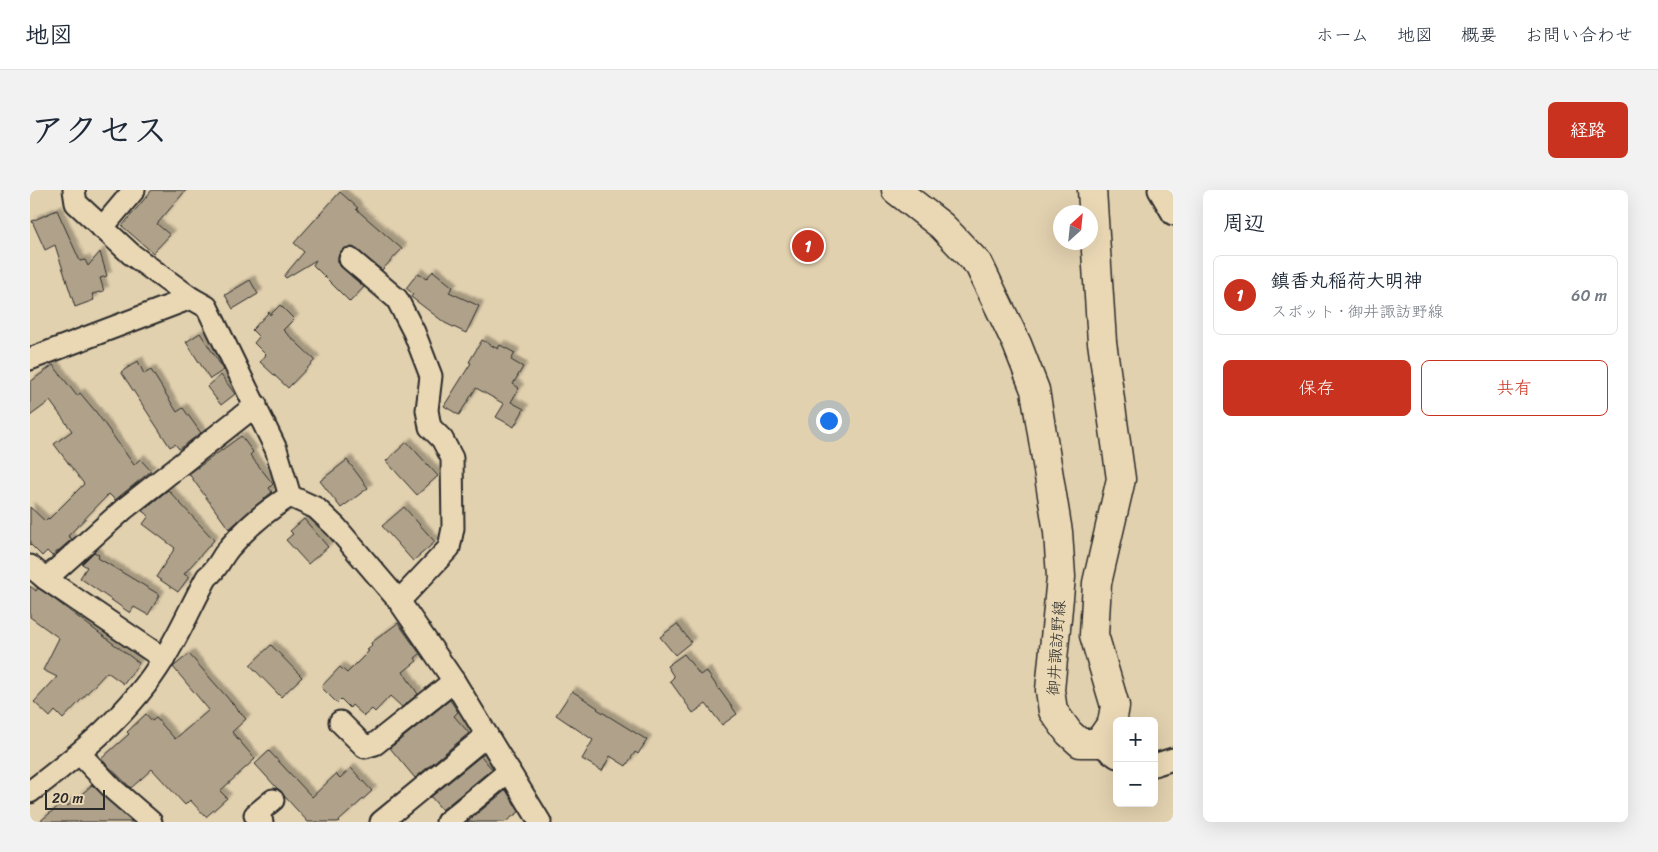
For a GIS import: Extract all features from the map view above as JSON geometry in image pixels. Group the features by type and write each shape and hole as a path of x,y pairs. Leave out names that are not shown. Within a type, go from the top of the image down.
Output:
{"main road":[{"name":"御井諏訪野線","path":"896,190 942,226 979,265 1017,344 1035,390 1058,532 1060,568 1050,690 1053,711 1069,733 1080,743 1108,750 1115,706 1094,635 1097,583 1121,479 1102,342 1092,190"}],"street":[{"path":"74,190 76,203 131,254 191,298 207,307 276,449 290,496 316,508 336,528 398,601 454,681 540,822"},
{"path":"102,228 134,190"},
{"path":"1159,190 1173,214"},
{"path":"350,259 396,299 414,332 432,376 427,410 430,428 442,439 452,458 453,528 449,548 398,601"},
{"path":"30,359 191,298"},
{"path":"164,659 38,572 124,509 256,405"},
{"path":"30,792 80,754 134,700 164,659 206,577 215,571 229,548 264,512 290,496"},
{"path":"340,722 365,746 376,744 454,681"},
{"path":"381,822 487,734"},
{"path":"80,754 114,790 151,822"},
{"path":"1158,764 1173,759"},
{"path":"447,822 509,771"},
{"path":"262,822 255,815 273,800"}],"building":[{"path":"152,190 186,190 157,224 170,235 153,253 122,226"},
{"path":"340,192 358,208 356,209 402,249 382,270 353,247 341,251 338,256 338,264 364,287 350,302 313,265 316,260 286,278 284,276 304,252 294,243"},
{"path":"57,210 80,261 85,260 88,266 100,252 107,276 100,278 104,291 92,294 94,300 75,307 55,245 45,250 32,221"},
{"path":"433,271 453,287 449,292 479,306 466,333 445,323 411,297 413,294 406,288 418,273 426,279"},
{"path":"250,280 258,294 233,309 225,295"},
{"path":"280,305 294,319 283,330 315,360 288,388 260,362 266,355 254,343 259,337 252,330 269,312 270,315"},
{"path":"200,333 224,370 210,379 186,342"},
{"path":"482,340 498,349 500,345 515,353 511,360 523,367 513,384 519,388 511,402 524,409 514,427 496,417 504,404 476,388 459,415 444,406 471,363 469,362"},
{"path":"138,361 144,374 151,370 177,412 183,408 201,433 179,449 175,444 170,447 121,372"},
{"path":"53,365 77,396 80,393 96,412 134,465 140,459 151,471 115,500 109,494 68,536 72,539 52,556 47,551 42,556 30,544 30,507 45,521 84,484 54,444 72,431 50,401 30,416 30,382"},
{"path":"221,375 235,394 221,405 207,387"},
{"path":"241,436 253,452 250,455 273,484 269,488 272,492 229,529 189,474"},
{"path":"407,442 438,476 417,495 386,461"},
{"path":"347,460 368,488 341,508 320,481"},
{"path":"168,490 214,540 184,574 189,577 178,592 156,577 175,548 143,524 149,516 142,511"},
{"path":"404,507 435,542 413,561 382,526"},
{"path":"304,519 328,547 308,564 286,540 293,534 290,531"},
{"path":"94,552 99,555 98,558 160,595 148,615 134,607 130,613 80,578 87,567 82,564"},
{"path":"30,586 36,591 38,588 54,599 139,663 124,684 107,672 63,719 55,711 50,717 34,702 57,677 43,670 59,638 30,617"},
{"path":"398,623 420,654 415,658 417,661 403,672 418,694 402,707 390,696 375,712 372,709 364,716 352,705 350,708 341,699 337,703 321,687 340,667 347,673 369,651 367,650 372,646 371,643"},
{"path":"677,624 691,642 675,655 660,637"},
{"path":"271,645 302,677 281,697 250,665"},
{"path":"189,654 246,719 232,732 255,759 220,791 227,798 206,817 190,800 185,805 152,769 131,788 101,759 129,734 127,732 146,714 152,721 156,718 175,739 209,710 173,667"},
{"path":"684,654 700,675 706,671 737,714 722,725 706,704 693,713 670,681 674,677 667,666"},
{"path":"572,691 647,740 638,754 635,752 626,766 610,756 602,771 582,759 593,740 556,715"},
{"path":"450,700 458,712 454,716 469,733 415,778 390,748"},
{"path":"269,751 312,797 336,774 340,778 351,768 372,791 338,822 308,822 255,764"},
{"path":"481,756 492,769 442,810 431,797"},
{"path":"92,785 132,822 39,822 65,801 68,806"},
{"path":"506,790 519,812 505,822 467,822"}],"place":[{"name":"鎮香丸稲荷大明神","path":"808,246"}]}
